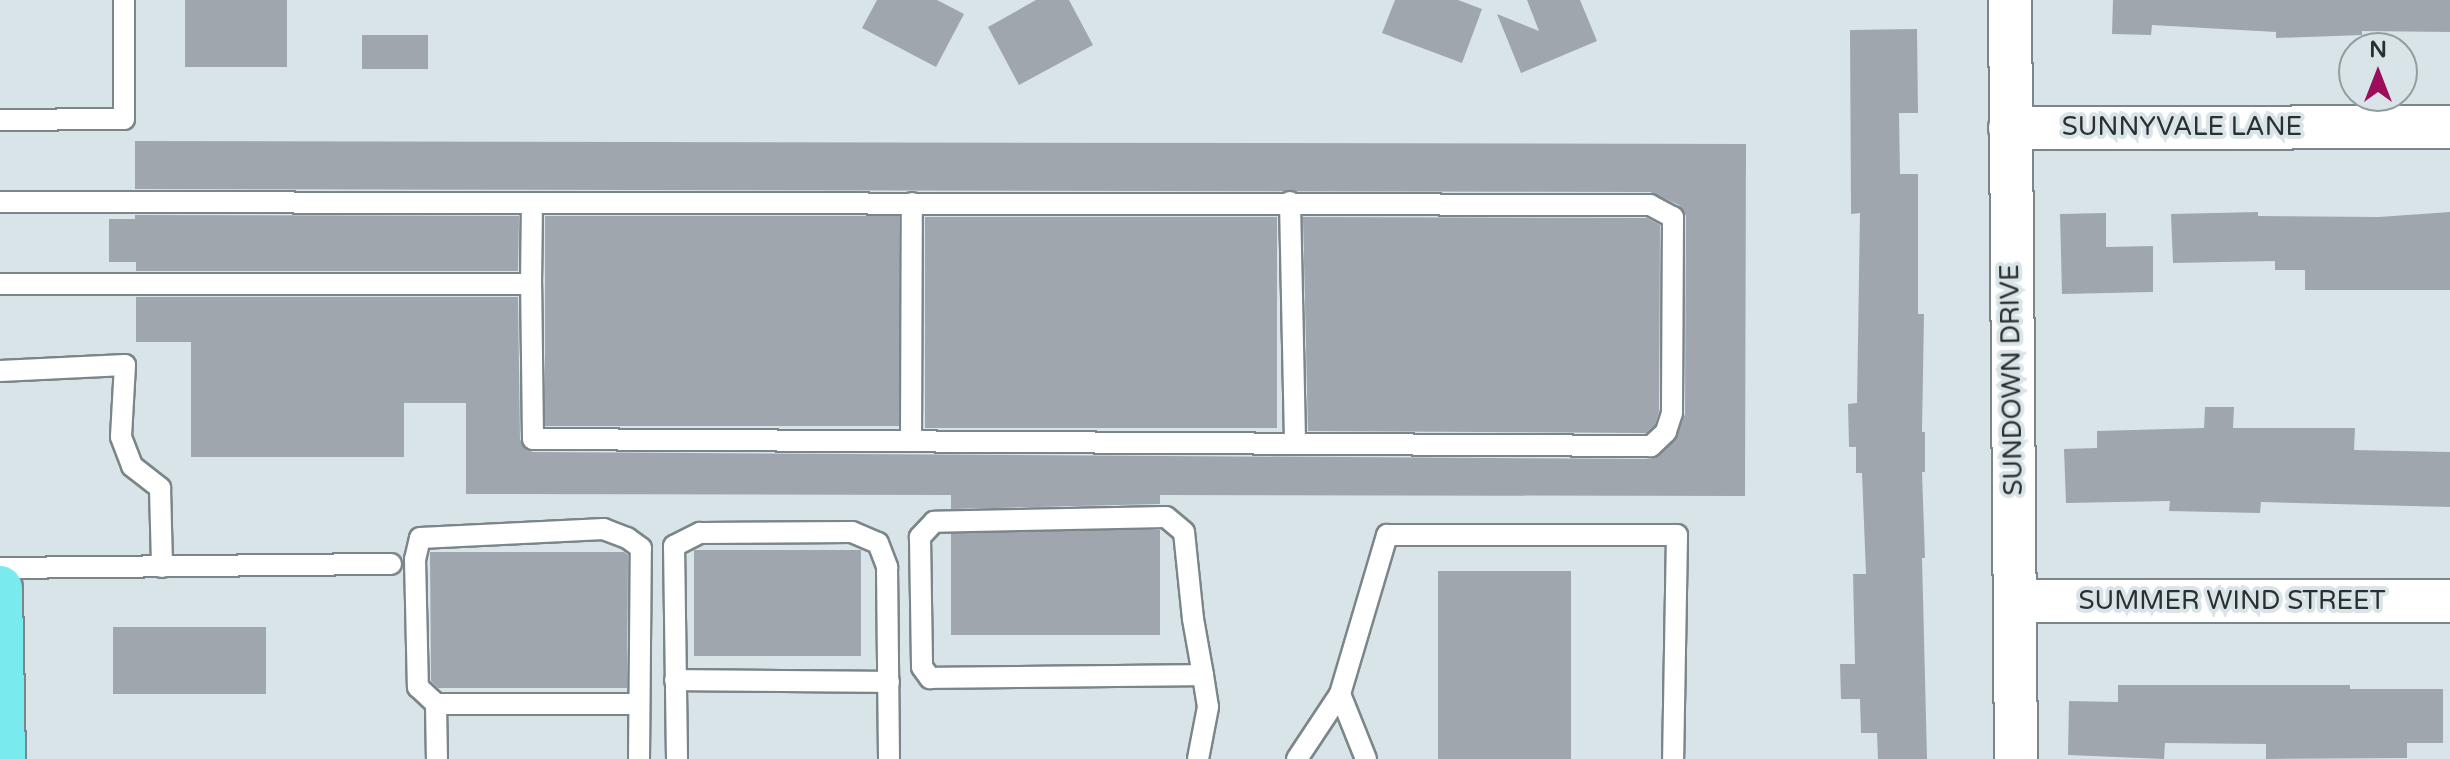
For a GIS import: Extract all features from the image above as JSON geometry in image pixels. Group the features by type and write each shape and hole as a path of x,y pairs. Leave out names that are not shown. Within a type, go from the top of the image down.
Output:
{"main road":[{"path":"0,588 3,759"}],"street":[{"name":"SUNDOWN DRIVE","path":"2010,0 2016,759"},
{"name":"SUNNYVALE LANE","path":"2010,128 2450,127"},
{"name":"SUMMER WIND STREET","path":"2015,601 2450,601"}],"lane":[{"path":"0,120 124,119 124,0"},
{"path":"0,202 1650,205 1673,217 1672,413 1666,432 1651,446 533,439 532,203"},
{"path":"1290,202 1295,443"},
{"path":"911,441 912,203"},
{"path":"0,284 531,284"},
{"path":"0,371 125,365 121,437 132,466 160,488 162,567"},
{"path":"1198,759 1208,707 1184,532 1166,517 934,522 920,537 922,667 930,678 1203,675"},
{"path":"639,704 436,704 418,687 415,559 420,538 604,529 627,538 641,548 639,759"},
{"path":"677,759 674,546 700,533 852,532 878,543 887,567 889,759"},
{"path":"1297,759 1340,694 1387,535 1677,535 1673,759"},
{"path":"0,568 391,564"},
{"path":"675,680 889,682"},
{"path":"1340,694 1366,759"},
{"path":"436,704 437,759"}],"building":[{"path":"185,0 287,0 287,67 185,67"},
{"path":"877,0 937,0 964,14 936,67 862,28"},
{"path":"1036,0 1069,0 1093,45 1019,85 988,27"},
{"path":"1395,0 1458,0 1482,9 1462,63 1382,33"},
{"path":"1527,0 1580,0 1597,41 1521,73 1497,14 1539,31"},
{"path":"2113,0 2450,0 2450,32 2362,31 2338,32 2338,36 2276,38 2276,32 2152,25 2151,35 2112,34"},
{"path":"1917,29 1918,113 1899,113 1900,174 1918,174 1918,314 1924,314 1922,432 1925,432 1925,472 1922,472 1925,558 1922,558 1927,759 1878,759 1877,733 1861,733 1860,699 1841,699 1840,664 1855,664 1853,574 1866,574 1862,473 1856,473 1856,447 1849,447 1848,404 1857,403 1860,213 1851,214 1850,30"},
{"path":"362,35 428,35 428,69 362,69"},
{"path":"135,141 1746,144 1745,496 1160,495 1160,504 951,509 951,495 466,494 466,403 404,403 404,457 191,457 191,342 136,342 136,297 518,297 520,439 526,450 533,452 1651,459 1675,441 1685,414 1686,216 1679,205 1650,192 135,189"},
{"path":"2258,212 2258,216 2379,217 2450,212 2450,290 2305,290 2305,270 2275,270 2275,261 2173,263 2171,214"},
{"path":"2106,213 2106,247 2153,246 2153,292 2062,294 2060,214"},
{"path":"135,215 519,216 518,271 136,271 136,262 109,262 109,219 135,219"},
{"path":"545,216 899,216 899,426 545,426"},
{"path":"925,217 1277,217 1277,428 925,428"},
{"path":"1303,217 1647,218 1660,225 1659,411 1655,425 1646,433 1308,431"},
{"path":"2205,407 2234,407 2233,428 2355,428 2354,450 2450,452 2450,507 2261,502 2260,513 2169,511 2170,501 2066,503 2064,449 2097,448 2097,431 2204,428"},
{"path":"951,530 1160,530 1160,635 951,635"},
{"path":"694,550 861,550 861,656 694,656"},
{"path":"430,552 624,552 628,555 627,688 438,688 431,681"},
{"path":"1438,571 1571,571 1571,759 1438,759"},
{"path":"113,627 266,627 266,694 113,694"},
{"path":"2118,685 2350,685 2350,689 2443,689 2443,743 2407,743 2407,758 2266,759 2266,744 2165,743 2164,759 2068,755 2069,701 2118,702"}]}
